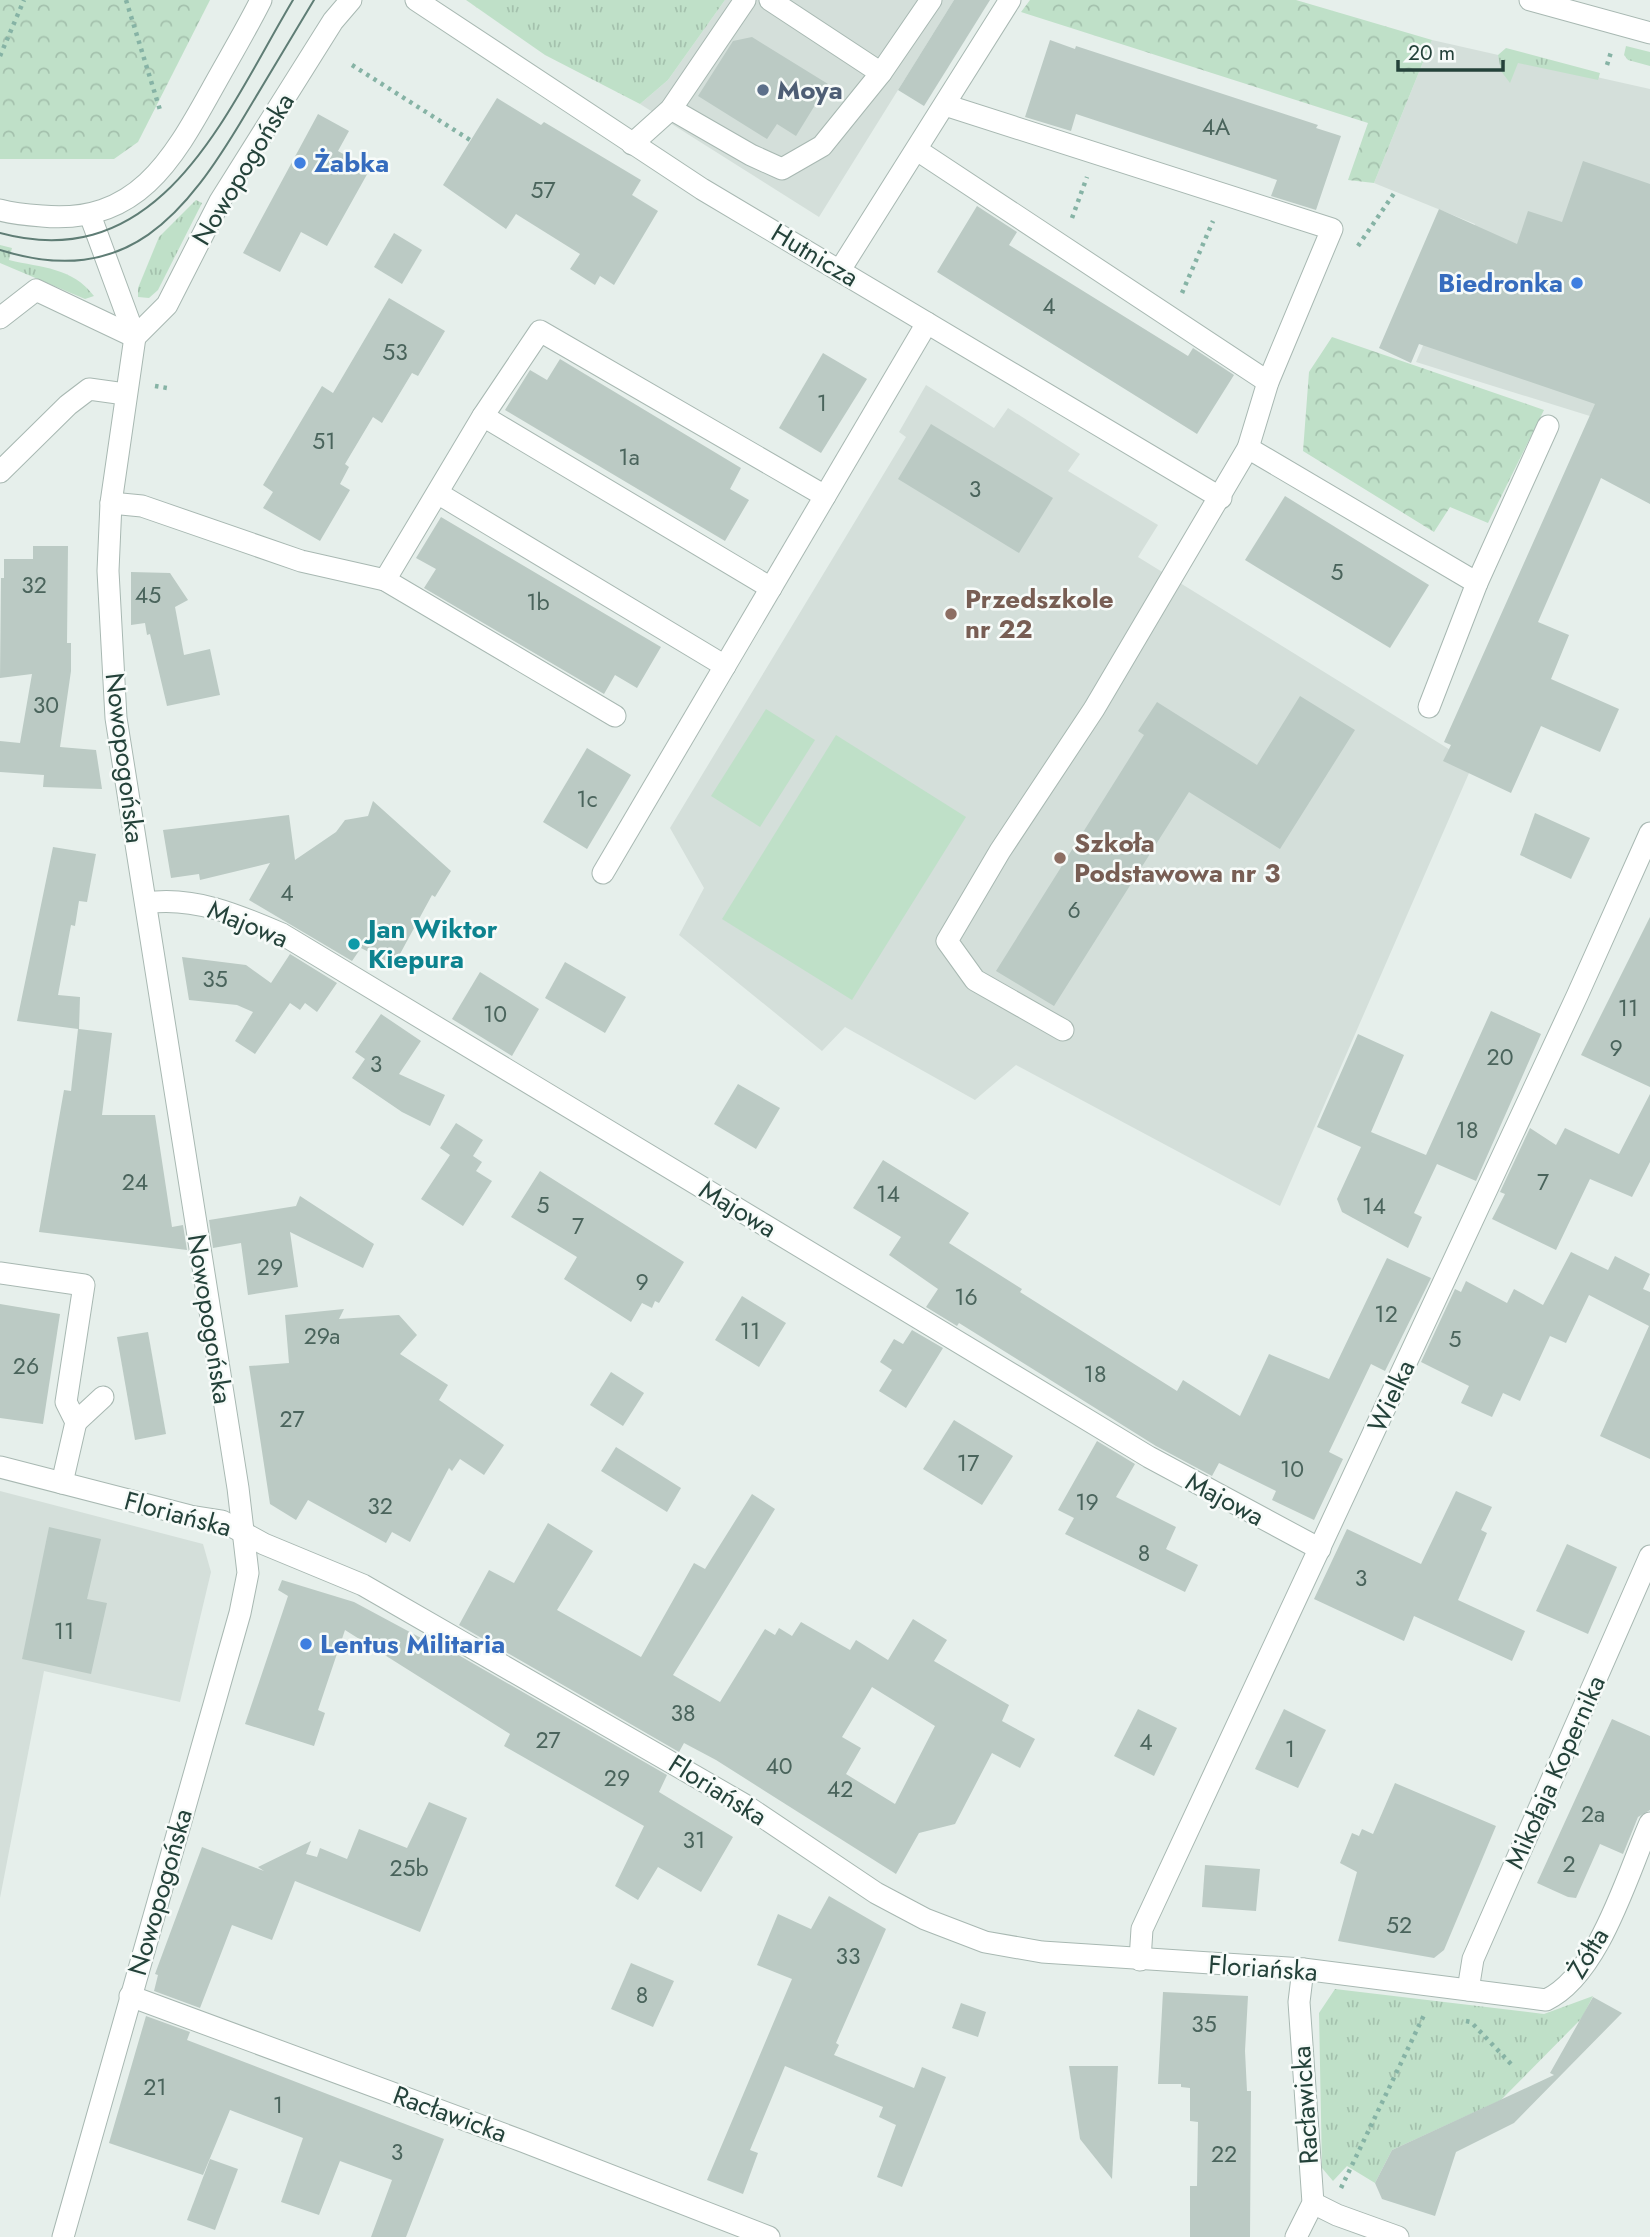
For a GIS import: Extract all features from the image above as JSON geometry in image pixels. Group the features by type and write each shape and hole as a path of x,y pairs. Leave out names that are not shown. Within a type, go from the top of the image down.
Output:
{"street":[{"path":"0,210 57,218 90,215 116,206 144,189 164,166 201,109 261,0"},
{"name":"Nowopogońska","path":"64,2237 240,1613 248,1573 244,1533 116,718 107,571 111,503 125,387 135,337 167,305 220,201 333,21 351,0"},
{"name":"Hutnicza","path":"416,0 632,144 1221,498"},
{"path":"632,144 671,109 745,0"},
{"path":"770,0 881,73"},
{"path":"671,109 751,155 782,169 822,146 881,73 931,0"},
{"path":"840,270 1010,0"},
{"path":"1530,0 1650,33"},
{"path":"946,105 1332,229 1268,382 1248,448 1221,498 1094,709 1000,851 947,941 975,980 1063,1030"},
{"path":"917,150 1268,382"},
{"path":"90,215 135,337"},
{"path":"0,318 36,290 135,337"},
{"path":"603,873 927,323"},
{"path":"386,580 483,416 540,331 825,496"},
{"path":"0,472 68,405 89,389 125,387"},
{"path":"483,416 771,588"},
{"path":"1429,707 1477,583 1548,426"},
{"path":"1248,448 1477,583"},
{"path":"439,494 725,666"},
{"path":"111,503 142,506 301,561 386,580 615,716"},
{"name":"Wielka","path":"1140,1960 1142,1929 1650,833"},
{"name":"Majowa","path":"146,903 188,902 237,915 282,934 1149,1457 1320,1549"},
{"path":"0,1273 84,1285 66,1402 76,1422"},
{"path":"62,1483 76,1422 103,1397"},
{"name":"Floriańska","path":"0,1467 190,1517 222,1521 264,1544 363,1586 745,1805 876,1893 925,1919 985,1942 1042,1952 1303,1969 1468,1990"},
{"name":"Mikołaja Kopernika","path":"1468,1990 1473,1959 1650,1556"},
{"name":"Żółta","path":"1468,1990 1546,2000 1563,1992 1577,1976 1599,1939 1650,1823"},
{"name":"Racławicka","path":"1296,2237 1313,2203 1299,2002 1303,1969"},
{"name":"Racławicka","path":"130,1996 522,2141 769,2237"},
{"path":"1313,2203 1337,2215 1398,2237"}],"path":[{"path":"0,57 24,0"},
{"path":"126,0 160,110"},
{"path":"1607,65 1613,44"},
{"path":"352,65 470,140"},
{"path":"1062,247 1095,153"},
{"path":"1352,254 1395,192"},
{"path":"1171,319 1224,194"},
{"path":"1341,2189 1424,2015 1428,1986"},
{"path":"1412,2012 1436,2016"},
{"path":"1459,2020 1471,2021 1511,2064"}],"shaded area":[{"path":"725,0 954,0 819,217 640,104 668,80"},
{"path":"1432,40 1650,89 1650,358 1622,426 1416,362 1475,224 1374,183"},
{"name":"Szkoła Podstawowa nr 3","path":"926,385 994,428 1008,408 1080,454 1068,471 1158,525 1138,557 1473,764 1280,1206 1016,1065 975,1100 845,1027 822,1051 679,935 704,888 670,828 906,437 899,432"},
{"path":"0,1491 203,1544 211,1572 180,1702 44,1671 0,1898"}],"green space":[{"path":"0,0 210,0 138,142 114,159 0,159"},
{"path":"466,0 725,0 668,80 640,104 545,55"},
{"path":"1030,0 1296,0 1432,40 1374,183 1348,180 1368,123 1021,12"},
{"path":"1626,46 1650,52 1650,66 1628,60 1624,55"},
{"path":"1506,48 1600,73 1598,80 1518,63 1510,83 1501,71 1498,55"},
{"path":"196,200 202,203 158,290 149,298 138,297 138,288 159,237"},
{"path":"0,245 12,248 9,260 66,274 85,286 94,296 85,299 0,263"},
{"path":"1332,337 1544,410 1488,523 1450,507 1434,532 1303,451 1309,372"},
{"path":"766,709 815,740 760,827 711,796"},
{"path":"836,735 966,817 852,1000 722,919"},
{"path":"1335,1989 1544,2014 1593,1996 1582,2018 1501,2100 1392,2150 1375,2183 1347,2166 1333,2181 1322,2168 1319,2013"}],"building":[{"path":"954,0 990,0 924,106 898,90"},
{"name":"Moya","path":"752,37 828,84 796,136 777,124 767,139 698,96 733,41"},
{"path":"1050,40 1075,49 1076,46 1318,125 1316,128 1341,136 1316,210 1271,196 1277,180 1076,114 1071,131 1025,117"},
{"path":"497,98 541,125 544,122 641,180 632,195 658,211 614,285 600,276 595,285 570,269 580,254 516,214 506,229 443,185"},
{"path":"318,114 349,131 338,151 370,169 327,246 301,232 280,272 243,253"},
{"path":"1583,161 1650,184 1650,504 1601,478 1538,622 1569,635 1551,679 1619,709 1600,752 1541,726 1511,793 1443,761 1451,745 1444,742 1595,404 1419,344 1411,363 1379,348 1439,209 1517,244 1528,211 1562,222"},
{"path":"977,206 1017,232 1009,245 1188,356 1193,348 1234,375 1197,434 937,272"},
{"path":"394,233 422,250 402,284 374,267"},
{"path":"389,298 445,331 418,376 412,373 382,423 373,417 345,464 349,467 340,484 350,490 320,541 263,508 273,492 263,485 322,386 333,393"},
{"path":"823,353 867,379 821,453 779,428"},
{"path":"560,359 741,468 730,489 749,500 725,541 505,410 530,370 547,380"},
{"path":"931,424 1053,498 1019,553 898,479"},
{"path":"1285,496 1429,585 1390,648 1245,560"},
{"path":"441,517 661,647 637,688 615,675 604,694 424,588 436,569 416,558"},
{"path":"33,546 68,546 67,643 71,643 71,671 60,747 96,750 102,789 43,787 44,775 0,772 0,741 20,743 32,674 0,678 1,578 4,578 4,559 33,559"},
{"path":"131,572 170,573 188,600 175,607 184,655 210,649 220,695 167,706 150,634 147,635 145,623 131,625"},
{"path":"1300,696 1355,730 1280,849 1189,792 1054,1006 996,971 1144,735 1138,731 1157,702 1257,765"},
{"path":"587,748 631,775 587,849 543,822"},
{"path":"373,801 451,871 435,897 432,895 394,965 361,948 352,961 249,900 270,863 200,880 199,874 171,878 163,830 289,815 295,860 336,832 345,820 368,816"},
{"path":"1535,813 1590,838 1571,879 1520,855"},
{"path":"53,847 96,854 87,902 79,901 75,926 71,925 58,995 80,997 79,1029 112,1033 102,1115 155,1115 172,1227 183,1225 187,1250 39,1232 64,1090 71,1091 78,1029 17,1021"},
{"path":"1650,917 1650,1087 1581,1055"},
{"path":"290,954 337,983 317,1012 305,1003 300,1010 290,1003 255,1054 235,1041 253,1012 237,1005 189,1000 182,957 246,965 271,983"},
{"path":"565,962 626,997 605,1033 545,998"},
{"path":"480,972 539,1009 512,1056 452,1019"},
{"path":"1491,1011 1541,1034 1476,1181 1437,1164 1414,1213 1422,1217 1408,1248 1342,1212 1337,1199 1361,1147 1317,1127 1358,1034 1404,1055 1371,1132 1426,1155"},
{"path":"381,1014 421,1041 399,1074 445,1095 430,1126 402,1112 352,1078 365,1059 355,1052"},
{"path":"738,1084 780,1108 756,1149 714,1124"},
{"path":"1650,1094 1650,1162 1632,1197 1590,1179 1556,1250 1492,1219 1505,1194 1500,1192 1530,1128 1556,1145 1565,1128 1619,1154"},
{"path":"456,1123 483,1140 473,1156 482,1162 476,1171 492,1181 463,1226 421,1199 450,1155 440,1148"},
{"path":"883,1160 969,1213 949,1243 1022,1289 1020,1292 1177,1391 1183,1380 1240,1416 1269,1354 1329,1379 1387,1258 1431,1278 1385,1371 1371,1364 1329,1452 1343,1459 1314,1520 1272,1500 1276,1491 1219,1463 1212,1476 1156,1446 959,1323 957,1326 926,1307 938,1289 889,1255 901,1237 853,1208"},
{"path":"540,1171 684,1262 659,1303 655,1301 652,1308 642,1303 631,1322 564,1279 577,1257 511,1217"},
{"path":"300,1196 374,1244 363,1268 290,1232 298,1287 248,1295 241,1243 213,1248 209,1220 296,1206"},
{"path":"1571,1252 1608,1270 1615,1256 1650,1274 1643,1289 1650,1292 1650,1459 1600,1436 1649,1326 1589,1295 1566,1343 1550,1336 1520,1401 1503,1393 1492,1417 1461,1403 1469,1386 1421,1362 1455,1289 1461,1292 1466,1281 1507,1303 1514,1289 1543,1305"},
{"path":"742,1296 786,1323 759,1367 715,1340"},
{"path":"0,1304 60,1314 43,1424 0,1418"},
{"path":"344,1309 339,1319 399,1315 417,1335 400,1354 448,1385 439,1400 504,1445 484,1475 460,1459 452,1471 449,1468 410,1542 392,1532 386,1543 308,1500 296,1520 270,1504 249,1366 289,1363 285,1315"},
{"path":"912,1330 943,1348 906,1408 879,1391 892,1370 880,1362 894,1339 903,1344"},
{"path":"148,1332 166,1434 135,1440 117,1337"},
{"path":"611,1372 644,1393 623,1426 590,1405"},
{"path":"954,1420 1013,1456 982,1505 923,1469"},
{"path":"1097,1441 1135,1464 1116,1497 1176,1527 1166,1549 1198,1565 1185,1592 1065,1534 1074,1518 1058,1510"},
{"path":"616,1447 681,1488 667,1512 601,1471"},
{"path":"1456,1491 1492,1507 1481,1530 1487,1533 1458,1600 1525,1631 1512,1661 1414,1616 1404,1641 1314,1599 1347,1529 1421,1564"},
{"path":"752,1494 775,1509 673,1675 720,1702 765,1629 775,1635 779,1628 792,1636 801,1622 850,1650 856,1640 888,1660 913,1619 947,1640 934,1661 1009,1705 1002,1721 1035,1739 1020,1768 992,1753 955,1824 919,1833 896,1874 716,1760 684,1743 679,1752 459,1625 489,1570 514,1583 548,1523 593,1551 557,1610 641,1657 694,1563 705,1569","holes":["872,1687 935,1726 895,1804 846,1774 861,1748 842,1737"]},
{"path":"49,1527 101,1539 87,1599 107,1603 91,1674 22,1659"},
{"path":"1567,1544 1617,1567 1588,1634 1536,1611"},
{"path":"282,1580 354,1602 447,1652 448,1649 667,1775 659,1792 733,1837 701,1892 658,1867 638,1900 615,1886 644,1826 504,1746 510,1734 345,1630 318,1710 325,1713 314,1746 245,1724 288,1596 278,1590"},
{"path":"1138,1709 1177,1728 1154,1776 1114,1756"},
{"path":"1284,1709 1326,1730 1298,1788 1255,1769"},
{"path":"1612,1719 1650,1736 1650,1810 1638,1817 1623,1854 1600,1844 1576,1898 1568,1897 1537,1883"},
{"path":"1395,1783 1496,1826 1444,1950 1434,1958 1338,1941 1357,1872 1340,1863 1352,1833 1359,1836 1362,1829 1373,1834"},
{"path":"429,1802 467,1818 420,1932 295,1881 272,1940 232,1925 200,2008 154,1991 158,1975 155,1974 202,1847 264,1871 258,1867 311,1841 306,1854 317,1857 320,1848 347,1859 359,1829 407,1848"},
{"path":"1205,1865 1260,1869 1256,1911 1202,1907"},
{"path":"829,1896 886,1929 836,2043 839,2045 834,2055 914,2088 922,2067 946,2077 902,2187 877,2177 896,2125 879,2117 883,2107 785,2066 750,2150 758,2153 743,2194 707,2180 792,1979 757,1965 778,1914 811,1929"},
{"path":"631,1963 674,1981 653,2027 611,2009"},
{"path":"1163,1992 1248,1996 1245,2051 1247,2091 1251,2091 1250,2237 1190,2237 1190,2186 1197,2186 1198,2122 1190,2121 1190,2088 1181,2087 1181,2084 1158,2084"},
{"path":"1593,1997 1622,2013 1514,2123 1456,2152 1435,2216 1382,2199 1375,2183 1392,2150 1554,2075 1550,2073"},
{"path":"961,2003 986,2012 978,2037 952,2028"},
{"path":"146,2016 190,2032 187,2040 444,2139 406,2237 371,2237 392,2180 340,2161 319,2215 281,2202 303,2138 230,2110 203,2175 109,2143"},
{"path":"1069,2066 1118,2066 1112,2179 1080,2139"},
{"path":"210,2159 238,2169 215,2230 187,2220"}],"tram line":[{"path":"0,233 56,240 105,231 146,208 182,175 214,135 293,0"},
{"path":"0,250 45,260 84,260 118,251 148,235 175,212 223,151 314,0"}],"place":[{"name":"Moya","path":"763,90"},
{"name":"Żabka","path":"300,163"},
{"name":"Biedronka","path":"1577,283"},
{"name":"Przedszkole nr 22","path":"951,614"},
{"name":"Szkoła Podstawowa nr 3","path":"1060,858"},
{"name":"Jan Wiktor Kiepura","path":"354,944"},
{"name":"Lentus Militaria","path":"306,1644"}]}
